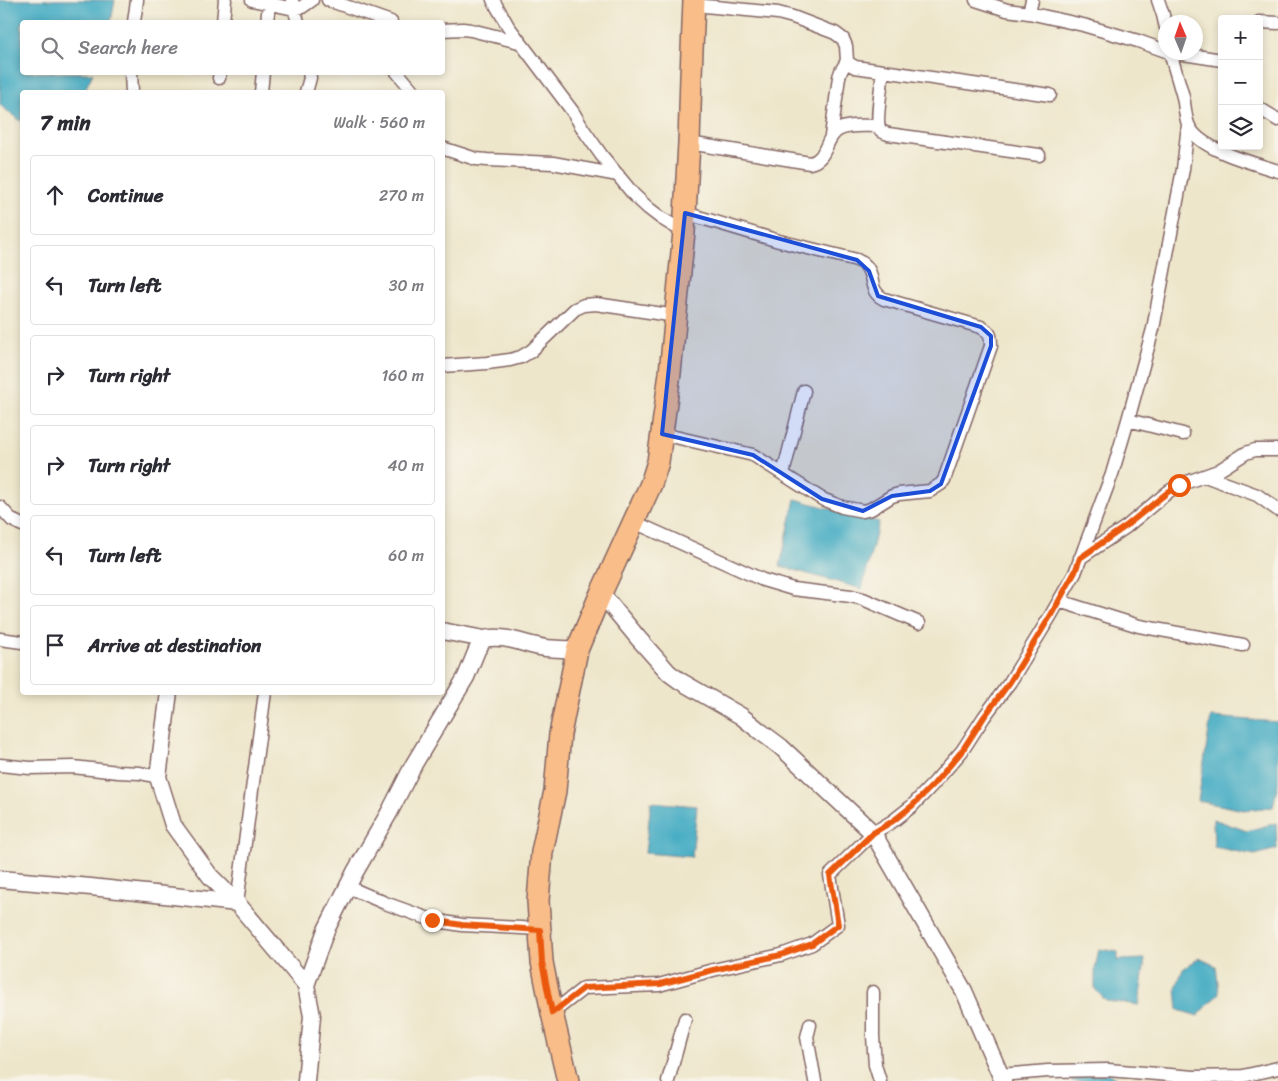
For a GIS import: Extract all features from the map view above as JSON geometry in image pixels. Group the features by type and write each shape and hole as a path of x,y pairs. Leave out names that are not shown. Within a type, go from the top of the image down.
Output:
{"main road":[{"path":"568,1081 542,962 538,901 542,852 555,791 560,734 577,650 651,484 658,462 676,316 685,222 694,2"}],"street":[{"path":"134,20 137,0"},
{"path":"223,20 225,0"},
{"path":"252,0 269,4 293,4 302,7 312,0"},
{"path":"328,0 385,20"},
{"path":"493,0 519,42 573,112 592,144 634,195 661,218 779,241 857,260 865,265 869,271 878,296 981,327 988,331 991,336 991,346 944,480 930,491 892,496 872,509 863,511 842,507 822,499 753,455 662,434"},
{"path":"976,0 1007,10 1083,25 1158,48"},
{"path":"1029,13 1032,0"},
{"path":"1158,0 1163,15"},
{"path":"689,143 810,163 816,162 831,136 839,77 847,60 846,46 843,39 836,33 794,17 778,13 694,2"},
{"path":"267,20 269,4"},
{"path":"293,4 297,20"},
{"path":"1263,22 1278,23"},
{"path":"445,30 471,30 519,42"},
{"path":"1203,57 1218,59"},
{"path":"847,60 855,67 1050,95"},
{"path":"552,1013 584,988 660,984 781,955 812,944 838,925 830,875 873,833 893,821 912,806 934,784 962,751 1010,682 1075,572 1112,474 1153,329 1183,169 1188,125 1172,60"},
{"path":"883,71 878,126 881,131 888,134 1040,155"},
{"path":"131,75 132,90"},
{"path":"261,90 263,75"},
{"path":"307,90 310,75"},
{"path":"400,75 412,90"},
{"path":"1263,111 1278,120"},
{"path":"1188,125 1197,137 1210,146 1278,171"},
{"path":"831,136 838,130 847,127 878,126"},
{"path":"445,149 476,159 553,163 618,175"},
{"path":"445,366 487,363 521,357 531,351 575,309 584,305 596,304 676,316"},
{"path":"783,474 804,391"},
{"path":"1128,420 1183,434"},
{"path":"1080,558 1126,526 1179,485 1218,471 1246,453 1278,450"},
{"path":"1205,476 1257,495 1278,510"},
{"path":"0,507 12,520 20,525"},
{"path":"634,522 763,580 793,589 864,599 919,623"},
{"path":"601,593 669,673 741,716 762,732 781,747 873,833 964,992 1002,1078 1048,1071 1108,1070 1194,1077 1243,1076 1278,1068"},
{"path":"1059,601 1139,626 1242,645"},
{"path":"445,632 484,639 492,637 503,638 546,648 577,650"},
{"path":"0,639 20,642"},
{"path":"306,985 326,930 355,872 389,813 414,764 466,677 477,650 484,639"},
{"path":"169,695 158,777 173,825 210,876 237,903 306,985 312,1016 306,1081"},
{"path":"237,903 265,695"},
{"path":"0,765 30,768 73,767 140,773 158,777"},
{"path":"0,880 91,887 237,903"},
{"path":"348,887 432,920 462,925 540,930"},
{"path":"873,992 874,1065 880,1081"},
{"path":"668,1081 685,1019"},
{"path":"810,1025 807,1037 815,1081"}],"highlighted area":[{"path":"685,213 857,260 869,271 878,296 981,327 991,336 991,346 941,484 930,491 892,496 863,511 822,499 753,455 662,434"}],"water":[{"path":"0,0 115,0 111,20 20,20 20,75 92,75 85,90 20,90 20,121 0,105"},
{"path":"795,499 879,522 862,589 780,566"},
{"path":"1211,717 1278,722 1278,783 1273,807 1244,810 1198,801"},
{"path":"651,802 697,806 692,857 645,853"},
{"path":"1213,819 1247,831 1276,823 1277,849 1255,855 1214,847"},
{"path":"1099,949 1118,952 1118,960 1145,959 1139,1005 1106,1001 1095,989 1095,969"},
{"path":"1199,958 1216,966 1219,993 1198,1016 1178,1010 1176,988 1183,969"},
{"path":"1108,1073 1119,1081 1071,1081 1075,1077"}],"route":[{"path":"432,920 462,925 540,930 542,962 552,1013 584,988 660,984 781,955 812,944 838,925 830,875 873,833 893,821 912,806 962,751 1010,682 1051,615 1075,572 1080,558 1126,526 1179,485"}]}
